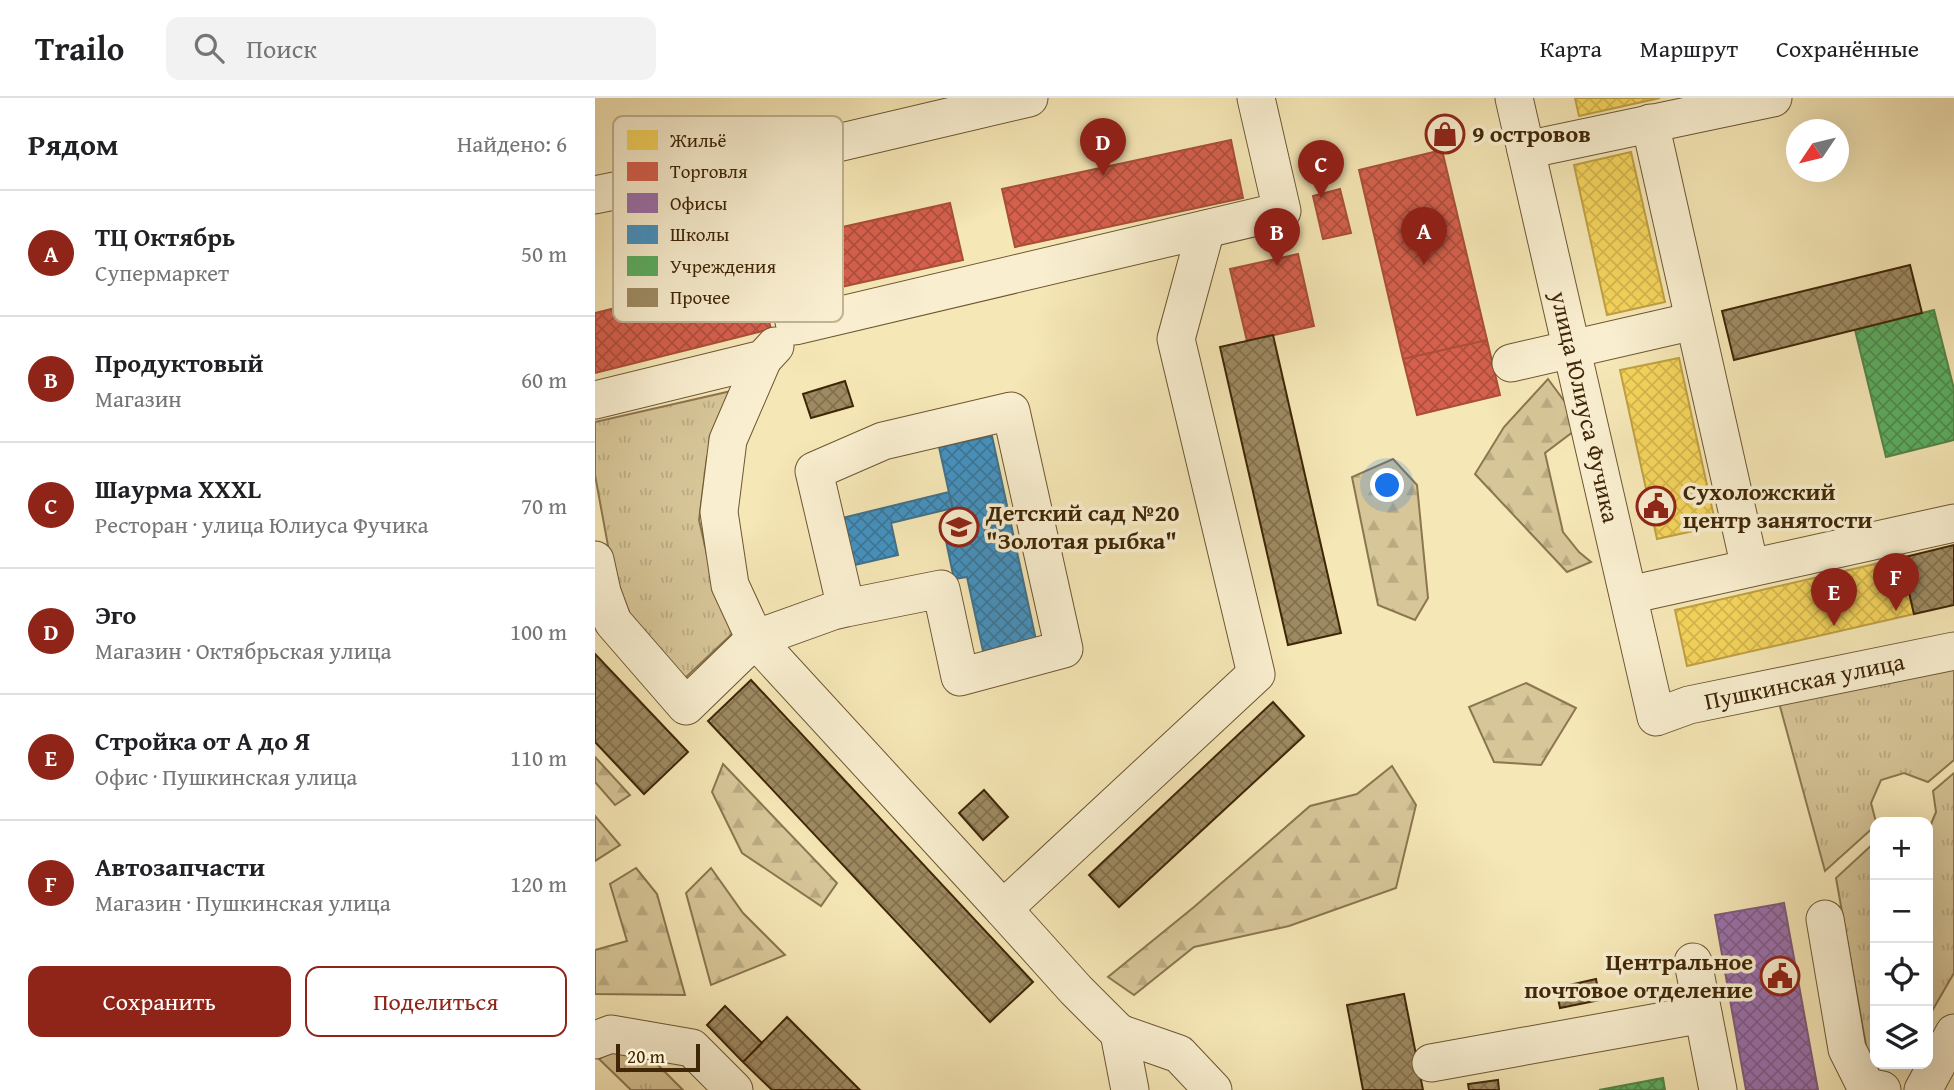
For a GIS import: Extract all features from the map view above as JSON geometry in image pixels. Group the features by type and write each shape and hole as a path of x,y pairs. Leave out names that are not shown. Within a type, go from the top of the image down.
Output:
{"street":[{"path":"843,142 1030,98"},
{"path":"843,315 1282,211 1256,98"},
{"name":"улица Юлиуса Фучика","path":"1514,98 1656,717"},
{"path":"1526,150 1773,98"},
{"path":"1650,123 1750,568"},
{"path":"595,195 613,191"},
{"path":"1003,909 1256,674 1176,339 1206,229"},
{"path":"1511,363 1695,321"},
{"path":"794,322 795,326"},
{"path":"812,322 795,326 763,359 728,440 719,512 730,585 755,639 1076,990 1119,1033 1179,1054 1213,1090"},
{"path":"595,400 763,359"},
{"path":"595,560 602,592 613,622 686,706 755,639 833,611 941,589 960,677 1064,649 1011,411 883,441 814,471 846,608"},
{"path":"1629,595 1954,523"},
{"name":"Пушкинская улица","path":"1656,717 1689,705 1954,651"},
{"path":"1825,919 1847,1049 1866,1087 1882,1090"},
{"path":"1693,962 1718,1090"},
{"path":"1431,1063 1703,1014"},
{"path":"1119,1033 1130,1090"},
{"path":"1923,1090 1954,1033"},
{"path":"595,1040 611,1034 692,1048 734,1090"}],"green space":[{"path":"1548,379 1582,425 1545,453 1563,532 1591,562 1567,572 1475,474 1504,427"},
{"path":"740,389 707,457 699,520 716,594 733,633 683,680 631,617 613,573 595,475 595,422"},
{"path":"1393,459 1417,485 1428,598 1415,620 1378,605 1352,477"},
{"path":"1954,662 1954,760 1928,782 1904,773 1881,780 1871,803 1875,817 1870,817 1870,830 1825,871 1778,699"},
{"path":"1526,683 1576,708 1541,765 1494,762 1469,707"},
{"path":"595,757 630,795 615,805 595,782"},
{"path":"723,764 837,883 821,906 742,853 712,792"},
{"path":"1392,766 1416,805 1396,888 1289,926 1194,947 1134,995 1108,977 1194,907 1310,806 1357,794"},
{"path":"1954,773 1954,973 1933,1009 1933,819 1936,812 1933,791"},
{"path":"595,816 620,845 595,861"},
{"path":"1870,847 1870,1068 1836,878"},
{"path":"636,868 657,894 685,995 595,994 595,950 627,941 610,884"},
{"path":"711,868 743,913 785,955 711,985 686,893"},
{"path":"617,1049 645,1052 683,1090 631,1090 599,1059"}],"building: Жильё":[{"path":"1575,98 1660,98 1579,116"},
{"path":"1631,152 1665,302 1607,315 1574,165"},
{"path":"1679,358 1716,526 1657,539 1620,370"},
{"path":"1901,558 1914,614 1687,666 1675,610"}],"building: Торговля":[{"path":"1453,130 1455,140 1439,144 1437,134"},
{"path":"1231,140 1243,198 1015,247 1002,189"},
{"path":"1442,150 1487,340 1403,359 1359,170"},
{"path":"1340,189 1351,233 1323,239 1313,196"},
{"path":"950,203 963,260 843,287 843,227"},
{"path":"1298,254 1314,326 1247,341 1230,269"},
{"path":"613,309 613,322 769,322 771,329 595,373 595,313"},
{"path":"1487,340 1500,395 1417,415 1403,359"}],"building: Офисы":[{"path":"1784,903 1818,1090 1746,1090 1715,915"}],"building: Школы":[{"path":"992,436 1036,640 983,651 967,577 954,579 942,522 955,520 939,447"},
{"path":"949,492 953,508 891,523 898,555 846,567 834,520"}],"building: Учреждения":[{"path":"1934,310 1954,389 1954,440 1886,457 1855,330"},
{"path":"1663,1078 1665,1090 1599,1090"}],"building: Прочее":[{"path":"1910,265 1922,313 1734,360 1722,311"},
{"path":"1273,335 1341,633 1288,645 1220,347"},
{"path":"845,381 853,406 811,418 803,394"},
{"path":"1954,545 1954,605 1914,614 1901,558"},
{"path":"595,654 688,752 644,794 595,742"},
{"path":"751,680 1033,982 990,1022 708,721"},
{"path":"1273,702 1304,736 1119,907 1089,875"},
{"path":"984,790 1008,817 983,840 959,813"},
{"path":"1596,979 1600,1000 1560,1008 1556,988"},
{"path":"1404,994 1423,1090 1363,1090 1347,1005"},
{"path":"725,1006 762,1043 743,1062 707,1025"},
{"path":"787,1017 860,1090 772,1090 743,1062"},
{"path":"1498,1080 1499,1090 1469,1090 1468,1084"}],"place":[{"name":"9 островов","path":"1445,134"},
{"name":"Эго","path":"1103,176"},
{"name":"Шаурма XXXL","path":"1321,198"},
{"name":"ТЦ Октябрь","path":"1424,265"},
{"name":"Продуктовый","path":"1277,266"},
{"name":"Сухоложский центр занятости","path":"1656,506"},
{"name":"Детский сад №20 \"Золотая рыбка\"","path":"959,527"},
{"name":"Автозапчасти","path":"1896,611"},
{"name":"Стройка от А до Я","path":"1834,626"},
{"name":"Центральное почтовое отделение","path":"1780,976"}]}
